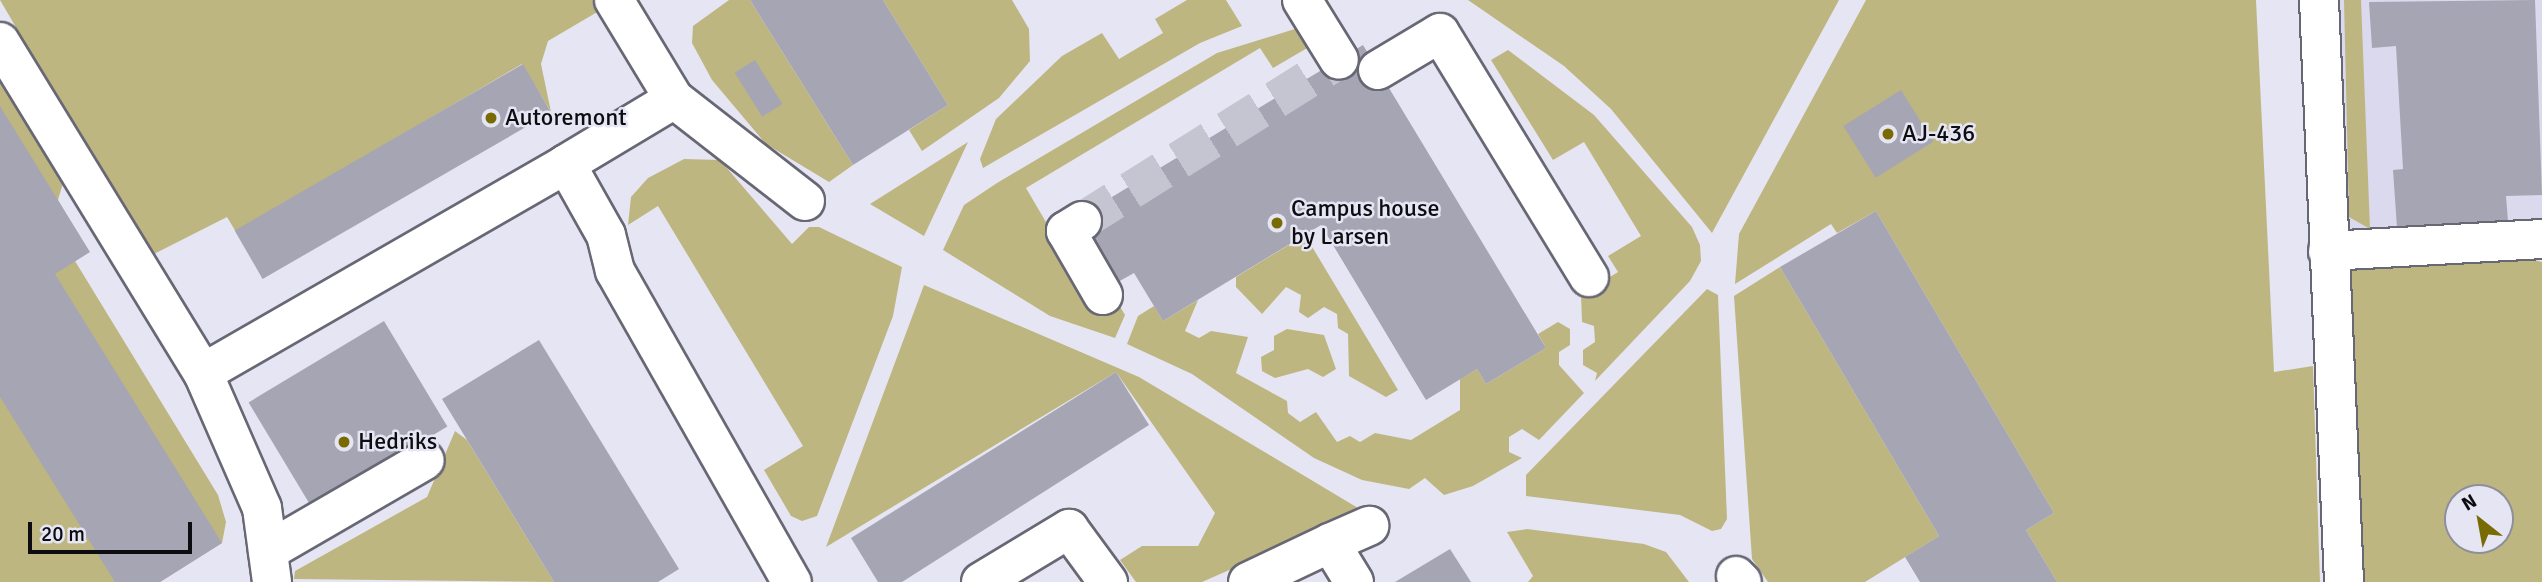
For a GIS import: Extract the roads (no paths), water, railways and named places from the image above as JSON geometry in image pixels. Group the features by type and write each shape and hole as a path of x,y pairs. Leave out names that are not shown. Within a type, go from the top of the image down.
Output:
{"street":[{"path":"614,0 674,99 805,201"},
{"path":"1302,0 1339,60"},
{"path":"2319,0 2344,582"},
{"path":"1378,70 1440,33 1589,277"},
{"path":"0,42 203,373 262,508 270,567 425,460"},
{"path":"203,373 674,99"},
{"path":"566,164 606,235 615,271 792,582"},
{"path":"1082,221 1066,231 1103,295"},
{"path":"2328,251 2542,239"},
{"path":"1248,582 1369,526"},
{"path":"981,582 1069,529 1108,582"},
{"path":"1330,543 1354,582"}],"tunnel":[{"path":"1082,221 1339,60"}],"place":[{"name":"Autoremont","path":"491,118"},
{"name":"AJ-436","path":"1888,134"},
{"name":"Campus house by Larsen","path":"1277,223"},
{"name":"Hedriks","path":"344,442"}]}
